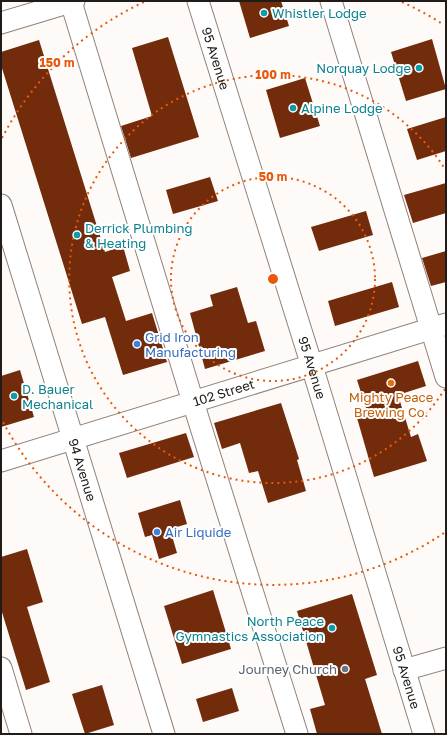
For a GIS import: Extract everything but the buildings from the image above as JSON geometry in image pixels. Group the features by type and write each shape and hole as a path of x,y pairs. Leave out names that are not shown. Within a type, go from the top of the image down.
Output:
{"street":[{"name":"95 Avenue","path":"198,1 312,366 424,734"},
{"path":"331,1 438,326 446,377"},
{"path":"1,23 72,2 193,402 297,734"},
{"name":"94 Avenue","path":"1,205 164,734"},
{"name":"102 Street","path":"1,461 438,326"},
{"path":"404,670 446,658"},
{"path":"1,668 21,734"}],"place":[{"name":"Whistler Lodge","path":"264,13"},
{"name":"Norquay Lodge","path":"419,68"},
{"name":"Alpine Lodge","path":"293,108"},
{"name":"Derrick Plumbing & Heating","path":"77,235"},
{"name":"Grid Iron Manufacturing","path":"137,344"},
{"name":"Mighty Peace Brewing Co.","path":"391,383"},
{"name":"D. Bauer Mechanical","path":"14,396"},
{"name":"Air Liquide","path":"157,532"},
{"name":"North Peace Gymnastics Association","path":"332,628"},
{"name":"Journey Church","path":"345,669"}]}
